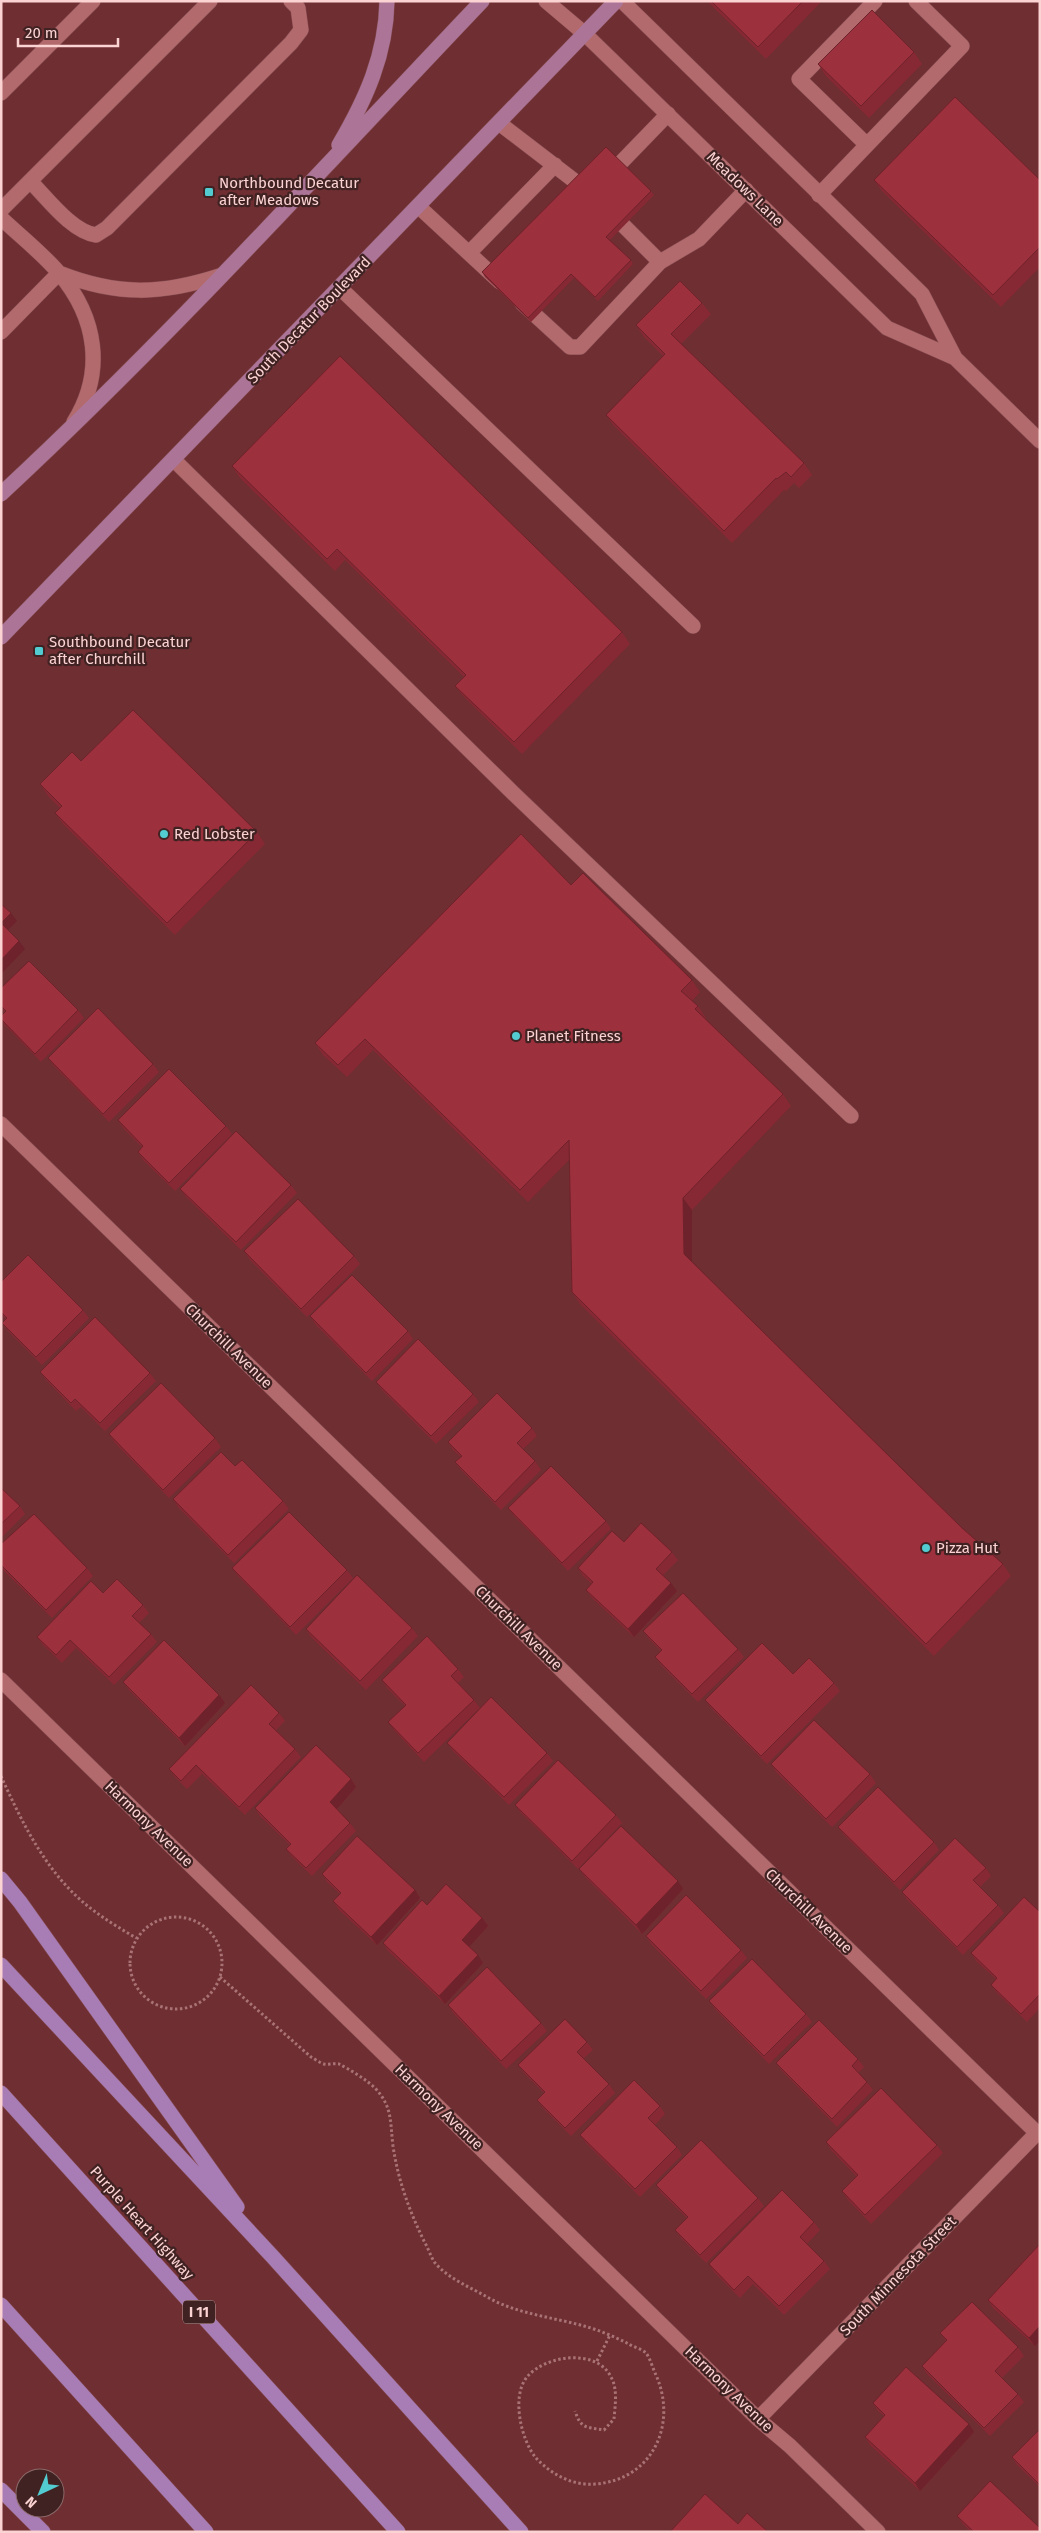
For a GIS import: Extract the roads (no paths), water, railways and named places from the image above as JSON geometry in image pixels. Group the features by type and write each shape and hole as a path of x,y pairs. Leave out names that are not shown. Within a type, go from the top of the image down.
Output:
{"highway":[{"path":"1,1880 26,1910 272,2256"},
{"path":"1,1965 272,2256 521,2532"},
{"name":"Purple Heart Highway","path":"1,2093 398,2532"},
{"path":"1,2305 206,2532"},
{"path":"1,2490 43,2532"}],"main road":[{"path":"322,172 350,127 377,68 386,34 388,1"},
{"path":"1,494 66,433 222,275 322,172 482,1"},
{"name":"South Decatur Boulevard","path":"1,637 616,1"}],"street":[{"path":"1,93 93,1"},
{"path":"1,210 210,1"},
{"path":"30,181 75,226 86,234 96,235 121,214 301,30 298,8 291,1"},
{"name":"Meadows Lane","path":"546,1 585,34 887,328 955,358"},
{"name":"Meadows Lane","path":"622,1 922,294 955,358 1040,441"},
{"path":"867,145 799,79 875,1"},
{"path":"819,195 962,46 916,1"},
{"path":"591,193 668,114"},
{"path":"499,123 591,193 660,262"},
{"path":"469,253 554,165"},
{"path":"418,206 570,348 580,346 660,262 699,239 746,190"},
{"path":"1,218 59,273 84,316 94,356 91,384 87,397 66,433"},
{"path":"59,273 90,285 138,291 185,286 222,275"},
{"path":"1,332 59,273"},
{"path":"340,288 693,626"},
{"path":"174,460 513,793 850,1116"},
{"name":"Churchill Avenue","path":"1,1124 1037,2133"},
{"name":"Harmony Avenue","path":"1,1680 758,2419 790,2446 878,2532"},
{"name":"South Minnesota Street","path":"758,2419 1037,2133"}],"place":[{"name":"Northbound Decatur after Meadows","path":"209,192"},
{"name":"Southbound Decatur after Churchill","path":"39,651"},
{"name":"Red Lobster","path":"164,834"},
{"name":"Planet Fitness","path":"516,1036"},
{"name":"Pizza Hut","path":"926,1548"}]}
